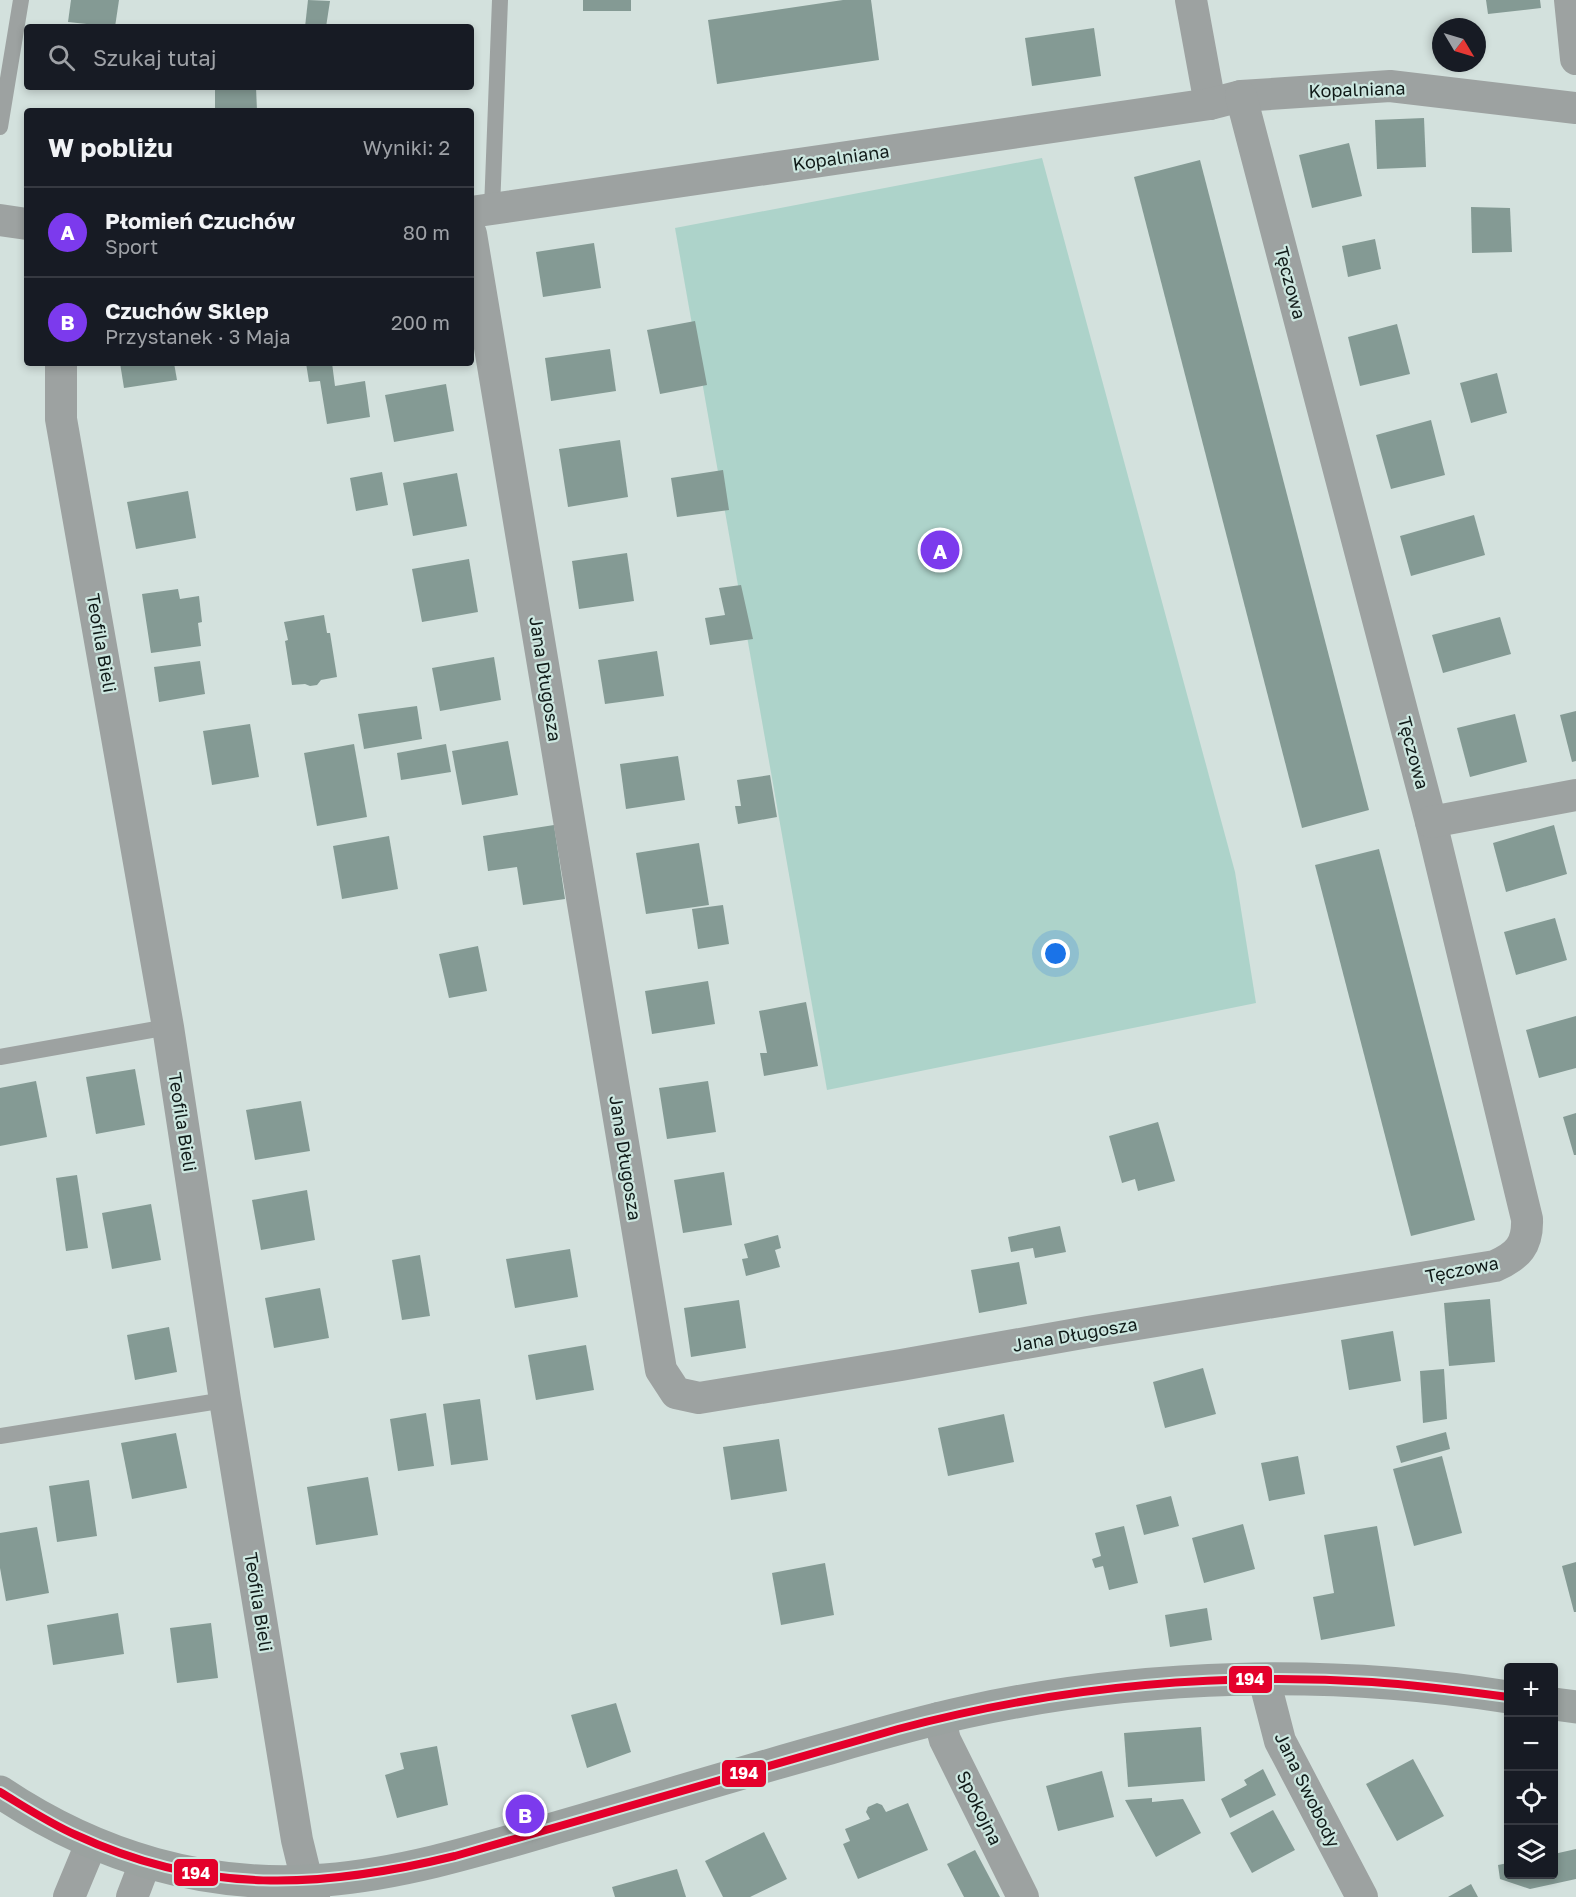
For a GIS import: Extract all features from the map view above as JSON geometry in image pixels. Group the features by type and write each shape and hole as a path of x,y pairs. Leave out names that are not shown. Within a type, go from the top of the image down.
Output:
{"main road":[{"path":"0,1792 36,1815 91,1844 145,1863 192,1873 236,1888 310,1889 472,1851 939,1718 1025,1701 1092,1691 1192,1682 1264,1680 1350,1680 1462,1690 1504,1696"},
{"path":"1558,1705 1576,1707"}],"street":[{"path":"1191,0 1210,104"},
{"path":"1570,0 1576,59"},
{"name":"Kopalniana","path":"481,210 1210,104 1241,96 1390,86 1576,108"},
{"name":"Tęczowa","path":"1241,96 1431,822 1527,1220 1525,1241 1512,1259 1495,1266 1361,1288"},
{"path":"0,220 24,224"},
{"name":"Jana Długosza","path":"474,252 661,1370 676,1393 699,1398 1361,1288"},
{"name":"Teofila Bieli","path":"60,366 61,419 168,1027 225,1400 297,1840 310,1889"},
{"path":"1431,822 1576,795"},
{"name":"Jana Swobody","path":"1264,1680 1280,1741 1362,1897"},
{"name":"Spokojna","path":"939,1718 945,1740 1023,1897"},
{"path":"69,1897 91,1844"},
{"path":"132,1897 145,1863"}],"lane":[{"path":"0,127 21,0"},
{"path":"481,210 500,0"},
{"path":"0,1057 168,1027"},
{"path":"0,1436 225,1400"}],"green space":[{"path":"1042,158 1235,872 1256,1003 827,1090 675,228"}],"building":[{"path":"71,0 119,0 115,24 68,22"},
{"path":"308,0 330,1 326,24 305,24"},
{"path":"583,0 631,0 631,11 583,11"},
{"path":"843,0 871,0 879,60 717,84 708,20"},
{"path":"1486,0 1540,0 1541,8 1488,14"},
{"path":"1094,28 1101,76 1032,86 1025,38"},
{"path":"215,90 256,90 257,108 215,108"},
{"path":"1424,118 1426,167 1377,169 1375,120"},
{"path":"1349,143 1362,196 1312,208 1299,155"},
{"path":"1200,160 1369,810 1302,828 1134,177"},
{"path":"1471,207 1510,208 1512,252 1472,253"},
{"path":"1375,239 1381,269 1348,277 1342,246"},
{"path":"594,243 601,288 543,297 536,252"},
{"path":"695,321 707,385 660,394 647,330"},
{"path":"1397,324 1410,374 1360,386 1348,337"},
{"path":"610,349 616,391 551,401 545,358"},
{"path":"120,366 175,366 177,380 124,388"},
{"path":"306,366 332,366 335,386 365,381 370,417 327,424 320,381 309,382"},
{"path":"1497,373 1507,413 1471,423 1460,383"},
{"path":"446,384 454,431 394,442 385,395"},
{"path":"1431,420 1445,475 1391,489 1376,435"},
{"path":"620,440 628,497 568,507 559,449"},
{"path":"723,470 729,510 677,517 671,478"},
{"path":"382,472 388,505 356,511 350,478"},
{"path":"457,473 467,526 413,536 403,483"},
{"path":"188,491 196,538 136,549 127,502"},
{"path":"1474,515 1485,555 1411,576 1400,536"},
{"path":"627,553 634,601 579,609 572,561"},
{"path":"469,559 478,612 422,622 412,569"},
{"path":"741,585 753,639 710,645 705,618 725,615 719,588"},
{"path":"178,589 180,599 199,596 202,622 198,623 201,646 151,653 142,594"},
{"path":"324,615 327,633 330,633 337,677 321,680 317,685 292,685 284,622"},
{"path":"1500,617 1511,654 1443,673 1432,635"},
{"path":"657,651 664,696 605,704 598,660"},
{"path":"494,657 501,700 440,711 432,668"},
{"path":"200,661 205,694 159,702 154,667"},
{"path":"417,706 422,739 364,749 358,714"},
{"path":"1576,711 1576,761 1572,762 1560,715"},
{"path":"1515,714 1527,762 1470,777 1457,728"},
{"path":"250,724 259,777 212,785 203,731"},
{"path":"508,741 518,795 462,805 452,751"},
{"path":"354,744 367,817 317,826 304,753"},
{"path":"446,744 451,772 401,780 397,753"},
{"path":"678,756 685,800 626,809 620,764"},
{"path":"770,775 777,817 738,824 735,806 741,806 737,780"},
{"path":"554,825 565,899 523,905 517,867 488,871 483,836"},
{"path":"1554,825 1567,874 1506,892 1493,843"},
{"path":"389,836 398,889 342,899 333,846"},
{"path":"699,843 709,905 646,914 636,853"},
{"path":"1379,849 1475,1220 1411,1236 1315,865"},
{"path":"723,905 729,944 698,949 692,909"},
{"path":"1555,918 1567,960 1516,975 1504,932"},
{"path":"478,946 487,991 449,998 439,954"},
{"path":"708,981 715,1024 652,1034 645,991"},
{"path":"806,1002 818,1066 764,1076 760,1053 767,1053 759,1011"},
{"path":"1576,1016 1576,1068 1539,1078 1526,1030"},
{"path":"135,1069 145,1125 96,1134 86,1077"},
{"path":"36,1081 47,1137 0,1146 0,1088"},
{"path":"708,1081 716,1132 667,1139 659,1088"},
{"path":"301,1101 310,1151 255,1160 246,1110"},
{"path":"1576,1113 1576,1155 1574,1155 1563,1117"},
{"path":"1158,1122 1175,1181 1138,1191 1135,1179 1122,1183 1109,1136"},
{"path":"724,1172 732,1225 683,1233 674,1180"},
{"path":"77,1175 88,1248 66,1251 56,1178"},
{"path":"307,1190 315,1240 261,1250 252,1200"},
{"path":"151,1204 161,1260 112,1269 102,1213"},
{"path":"1060,1226 1066,1252 1035,1258 1033,1248 1011,1252 1008,1237"},
{"path":"778,1235 781,1248 775,1250 780,1267 746,1276 742,1259 748,1258 744,1244"},
{"path":"570,1249 578,1297 515,1308 506,1259"},
{"path":"420,1255 430,1316 402,1320 392,1260"},
{"path":"1019,1262 1027,1304 979,1313 971,1270"},
{"path":"320,1288 329,1338 274,1348 265,1298"},
{"path":"1490,1299 1495,1362 1449,1366 1444,1303"},
{"path":"739,1300 746,1348 691,1357 684,1308"},
{"path":"169,1327 177,1372 135,1380 127,1335"},
{"path":"1393,1331 1401,1381 1349,1390 1341,1340"},
{"path":"586,1345 594,1390 536,1400 528,1355"},
{"path":"1203,1368 1216,1414 1165,1428 1153,1382"},
{"path":"1444,1369 1447,1419 1423,1423 1420,1371"},
{"path":"480,1399 488,1460 451,1465 443,1404"},
{"path":"426,1413 434,1466 398,1471 390,1419"},
{"path":"1004,1414 1014,1462 948,1476 938,1428"},
{"path":"1446,1432 1450,1449 1401,1463 1396,1446"},
{"path":"176,1433 187,1488 132,1499 121,1443"},
{"path":"779,1439 787,1491 731,1500 723,1447"},
{"path":"1298,1456 1305,1494 1269,1501 1261,1463"},
{"path":"1442,1456 1462,1533 1414,1546 1393,1469"},
{"path":"368,1477 378,1535 316,1545 307,1487"},
{"path":"89,1480 97,1536 57,1542 49,1486"},
{"path":"1171,1496 1179,1526 1144,1535 1136,1505"},
{"path":"1243,1524 1255,1569 1204,1583 1192,1538"},
{"path":"1124,1526 1138,1583 1109,1590 1103,1566 1095,1568 1092,1559 1101,1556 1095,1533"},
{"path":"1377,1526 1395,1626 1321,1640 1313,1597 1334,1593 1324,1535"},
{"path":"37,1527 49,1593 6,1601 0,1568 0,1533"},
{"path":"1576,1562 1576,1612 1574,1612 1562,1566"},
{"path":"825,1563 834,1615 781,1625 772,1573"},
{"path":"1207,1608 1212,1640 1170,1647 1165,1615"},
{"path":"118,1613 124,1654 53,1665 47,1625"},
{"path":"211,1623 218,1678 177,1683 170,1628"},
{"path":"616,1703 631,1752 587,1768 571,1715"},
{"path":"1201,1727 1205,1781 1128,1787 1124,1733"},
{"path":"437,1746 448,1805 397,1818 385,1775 404,1769 400,1753"},
{"path":"1413,1759 1444,1816 1397,1841 1366,1784"},
{"path":"1263,1769 1276,1795 1230,1818 1221,1799 1247,1785 1244,1780"},
{"path":"1102,1771 1114,1817 1058,1831 1046,1786"},
{"path":"1152,1798 1152,1802 1183,1799 1201,1833 1156,1857 1125,1800"},
{"path":"877,1803 882,1805 886,1812 908,1803 928,1850 858,1879 843,1844 850,1841 845,1829 870,1819 866,1812 868,1807"},
{"path":"1273,1810 1295,1850 1252,1873 1230,1833"},
{"path":"764,1832 787,1879 750,1897 723,1897 705,1861"},
{"path":"1576,1849 1576,1879 1530,1889 1500,1879 1498,1865 1504,1864 1504,1879 1558,1879 1558,1853"},
{"path":"975,1850 1000,1897 964,1897 947,1864"},
{"path":"677,1869 686,1897 615,1897 612,1887"},
{"path":"1471,1884 1478,1897 1448,1897"}],"transit line":[{"name":"194","path":"0,1792 76,1835 124,1854 171,1868 217,1877 310,1880 357,1875 455,1856 898,1729 956,1715 1073,1693 1192,1682 1312,1679 1406,1685 1504,1696"}],"place":[{"name":"Płomień Czuchów","path":"940,550"},
{"name":"Czuchów Sklep","path":"525,1814"}]}
